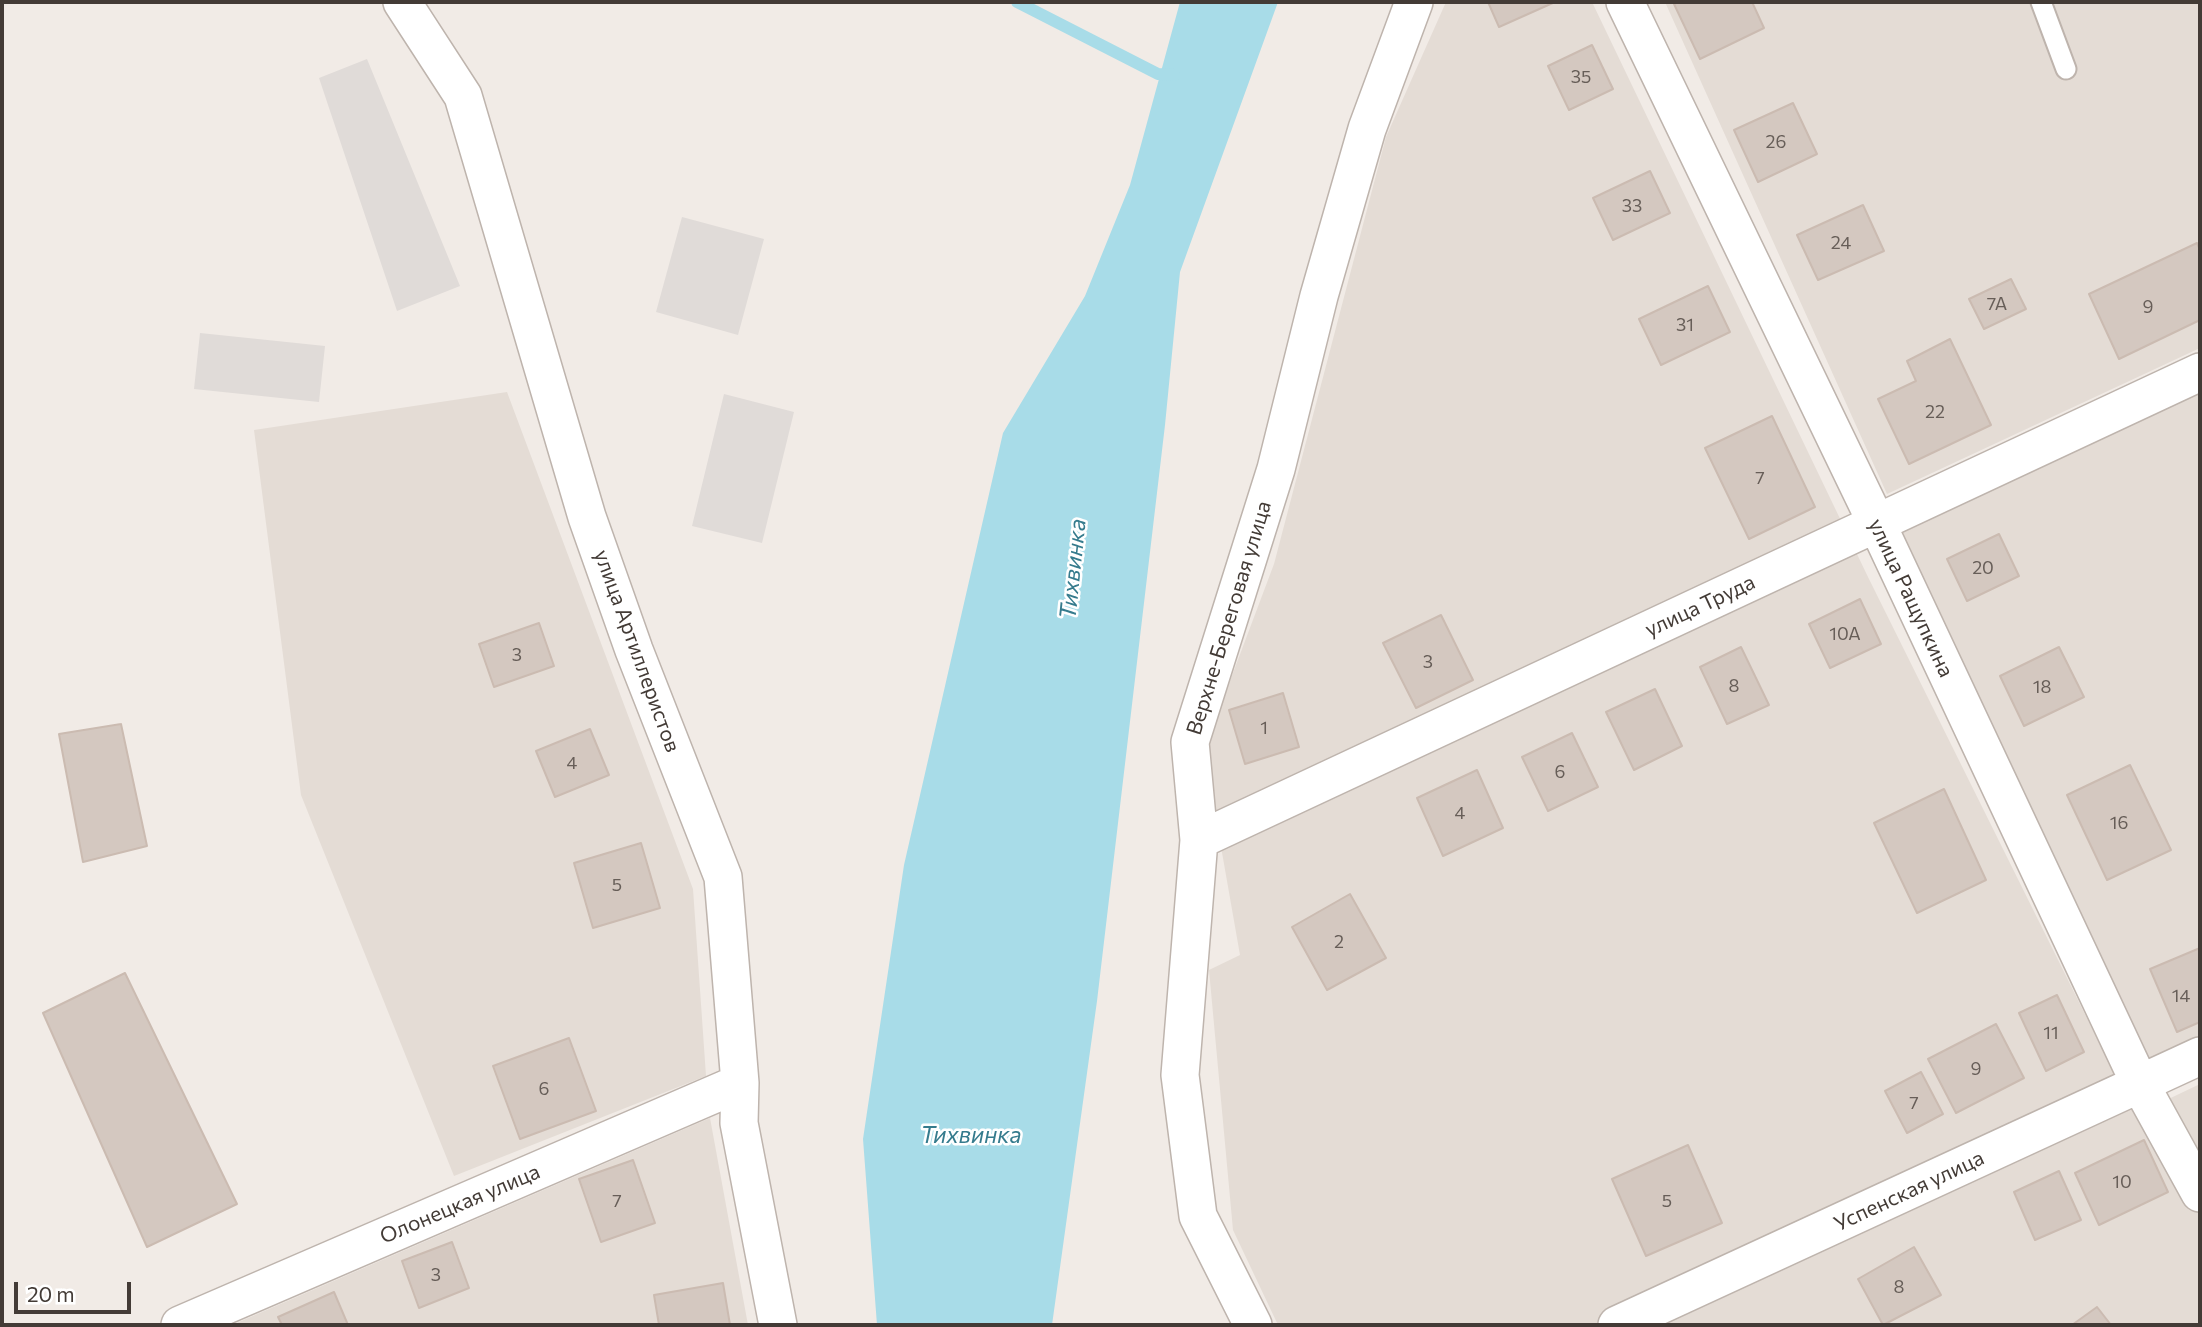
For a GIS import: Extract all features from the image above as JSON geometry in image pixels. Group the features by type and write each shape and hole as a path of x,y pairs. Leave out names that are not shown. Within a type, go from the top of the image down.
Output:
{"street":[{"name":"улица Артиллеристов","path":"402,2 463,96 587,517 634,650 723,877 740,1083 739,1123 778,1325"},
{"name":"Верхне-Береговая улица","path":"1253,1325 1198,1216 1180,1075 1199,840 1190,741 1276,469 1319,296 1367,129 1414,2"},
{"name":"улица Ращупкина","path":"1625,2 1877,524 2140,1084 2200,1193"},
{"name":"улица Труда","path":"1199,840 2200,372"},
{"name":"Успенская улица","path":"1617,1325 2200,1056"},
{"name":"Олонецкая улица","path":"180,1325 740,1083"}],"lane":[{"path":"2041,2 2066,68"}],"shaded area":[{"path":"1446,2 1592,2 1868,577 2135,1115 2200,1084 2200,1325 1278,1325 1233,1230 1209,970 1240,955 1204,750 1274,564 1386,137"},
{"path":"1665,2 2200,2 2200,348 1887,494"},
{"path":"367,59 460,286 397,311 319,78"},
{"path":"682,217 764,239 738,335 656,312"},
{"path":"200,333 325,346 319,402 194,389"},
{"path":"2200,372 2200,1056 2140,1084 1877,524"},
{"path":"507,392 693,889 706,1076 454,1176 301,795 254,430"},
{"path":"724,394 794,412 762,543 692,526"},
{"path":"710,1118 748,1325 232,1325"}],"water":[{"name":"Тихвинка","path":"1180,2 1278,2 1180,272 1165,425 1097,1001 1052,1325 877,1325 863,1139 904,865 1003,433 1085,296 1130,185"}],"building":[{"path":"1488,2 1555,2 1499,27"},
{"path":"1752,2 1764,28 1700,59 1674,4"},
{"path":"1592,45 1613,89 1569,110 1548,66"},
{"path":"1793,103 1817,154 1758,182 1734,130"},
{"path":"1650,171 1670,213 1613,240 1593,198"},
{"path":"1863,205 1884,251 1818,280 1797,235"},
{"path":"2197,243 2200,250 2200,320 2119,359 2089,294"},
{"path":"2011,279 2026,309 1984,329 1969,299"},
{"path":"1708,286 1730,332 1661,365 1639,319"},
{"path":"1950,339 1991,425 1909,464 1878,399 1916,381 1907,361"},
{"path":"1772,416 1815,507 1749,539 1705,448"},
{"path":"1999,534 2019,576 1967,601 1947,559"},
{"path":"1860,599 1881,644 1830,668 1809,624"},
{"path":"1441,615 1473,680 1416,708 1383,643"},
{"path":"539,623 554,666 494,687 479,644"},
{"path":"1741,647 1769,705 1727,724 1700,667"},
{"path":"2059,647 2084,697 2024,726 2000,676"},
{"path":"1655,689 1682,746 1634,770 1606,712"},
{"path":"1283,693 1299,747 1245,764 1229,710"},
{"path":"121,724 147,846 83,862 59,734"},
{"path":"590,729 609,775 555,797 536,751"},
{"path":"1572,733 1598,787 1548,811 1522,757"},
{"path":"2130,765 2171,850 2107,880 2067,795"},
{"path":"1477,770 1503,828 1443,856 1417,798"},
{"path":"1944,789 1986,880 1917,913 1874,823"},
{"path":"641,843 660,908 593,928 574,863"},
{"path":"1350,894 1386,958 1327,990 1292,927"},
{"path":"2200,948 2200,1022 2177,1032 2150,969"},
{"path":"125,973 237,1204 147,1247 43,1013"},
{"path":"2057,995 2084,1052 2046,1071 2019,1013"},
{"path":"1996,1024 2024,1078 1956,1113 1928,1059"},
{"path":"569,1038 596,1111 520,1139 493,1066"},
{"path":"1921,1072 1943,1114 1907,1133 1885,1091"},
{"path":"2144,1140 2168,1192 2099,1225 2075,1173"},
{"path":"1688,1145 1722,1223 1646,1256 1612,1179"},
{"path":"633,1160 655,1223 601,1242 579,1179"},
{"path":"2059,1171 2081,1220 2035,1240 2014,1192"},
{"path":"452,1242 469,1288 419,1308 402,1261"},
{"path":"1914,1247 1941,1295 1883,1325 1858,1279"},
{"path":"723,1283 730,1325 659,1325 654,1295"},
{"path":"334,1292 348,1325 282,1325 278,1317"},
{"path":"2097,1307 2111,1325 2072,1325"}],"waterway":[{"path":"1017,2 1158,74 1174,75"}]}
